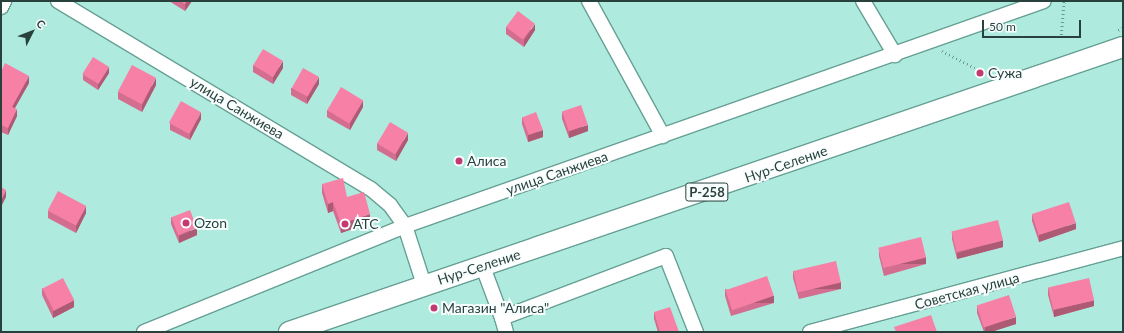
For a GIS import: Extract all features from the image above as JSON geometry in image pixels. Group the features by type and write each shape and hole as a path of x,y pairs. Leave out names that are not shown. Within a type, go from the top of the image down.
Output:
{"highway":[{"name":"Нур-Селение","path":"289,332 424,285 483,267 1123,47"}],"street":[{"path":"1,7 4,1"},
{"name":"улица Санжиева","path":"58,1 371,189 390,205 405,226 424,285"},
{"path":"863,1 895,55"},
{"name":"улица Санжиева","path":"144,332 405,226 895,55 1044,1"},
{"path":"590,2 663,136"},
{"name":"Советская улица","path":"810,332 1123,248"},
{"path":"502,318 666,256 696,332"},
{"path":"483,267 506,332"}],"path":[{"path":"1061,35 1064,1"},
{"path":"926,44 975,68"}],"building":[{"path":"180,1 187,1 185,4"},
{"path":"518,11 535,24 523,40 506,27"},
{"path":"263,49 283,61 273,77 253,65"},
{"path":"93,57 109,67 99,84 82,74"},
{"path":"5,63 29,76 12,107 17,109 8,128 1,125 1,72"},
{"path":"132,65 156,78 142,104 118,91"},
{"path":"303,68 319,77 308,97 292,88"},
{"path":"341,87 363,100 349,124 327,110"},
{"path":"181,101 201,112 189,134 169,123"},
{"path":"581,105 588,125 569,131 562,112"},
{"path":"536,112 543,130 529,135 522,117"},
{"path":"390,122 408,133 395,154 377,143"},
{"path":"343,178 347,197 364,192 370,214 341,224 333,202 328,204 322,184"},
{"path":"1,187 6,190 1,200"},
{"path":"58,191 86,206 76,225 48,210"},
{"path":"1069,202 1076,223 1039,235 1032,214"},
{"path":"190,210 197,228 178,235 171,217"},
{"path":"998,220 1003,240 957,252 951,232"},
{"path":"921,237 926,257 883,268 878,248"},
{"path":"836,261 841,282 798,292 793,271"},
{"path":"767,276 774,296 732,310 725,290"},
{"path":"63,278 74,300 54,311 43,288"},
{"path":"1089,278 1094,300 1053,310 1048,287"},
{"path":"1009,295 1016,317 984,327 977,306"},
{"path":"670,307 679,332 660,332 654,312"},
{"path":"931,315 937,332 896,332 894,327"}],"place":[{"name":"Сужа","path":"980,73"},
{"name":"Алиса","path":"459,161"},
{"name":"Ozon","path":"186,223"},
{"name":"АТС","path":"345,224"},
{"name":"Магазин \"Алиса\"","path":"434,308"}]}
